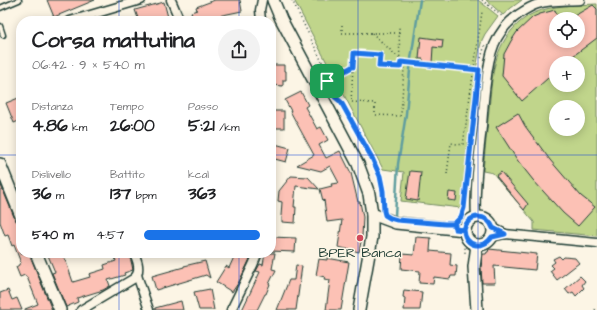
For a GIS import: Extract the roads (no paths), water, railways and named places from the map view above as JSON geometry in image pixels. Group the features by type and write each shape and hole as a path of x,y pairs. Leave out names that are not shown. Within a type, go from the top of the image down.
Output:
{"street":[{"path":"98,16 142,0"},
{"path":"171,0 178,16"},
{"path":"261,16 262,0"},
{"path":"273,0 281,19 358,164 369,194 372,214 371,246 359,310"},
{"path":"476,217 476,197 484,96 488,66 494,44 498,36 509,22 522,12 538,4 580,0"},
{"path":"0,164 16,204"},
{"path":"372,214 396,223 460,230 472,244 477,245 485,244 489,241 492,233 491,224 485,218 481,217 472,218 460,230"},
{"path":"372,229 396,223"},
{"path":"492,233 597,243"},
{"path":"477,245 474,267 477,310"},
{"path":"38,258 60,310"},
{"path":"136,258 138,266 138,275 149,310"},
{"path":"231,310 256,258"},
{"path":"81,310 138,275"}],"lane":[{"path":"0,8 19,0"},
{"path":"0,26 4,35"}],"waterway":[{"path":"395,216 398,164 406,114 411,59 420,0"}],"place":[{"name":"BPER Banca","path":"360,238"}]}
